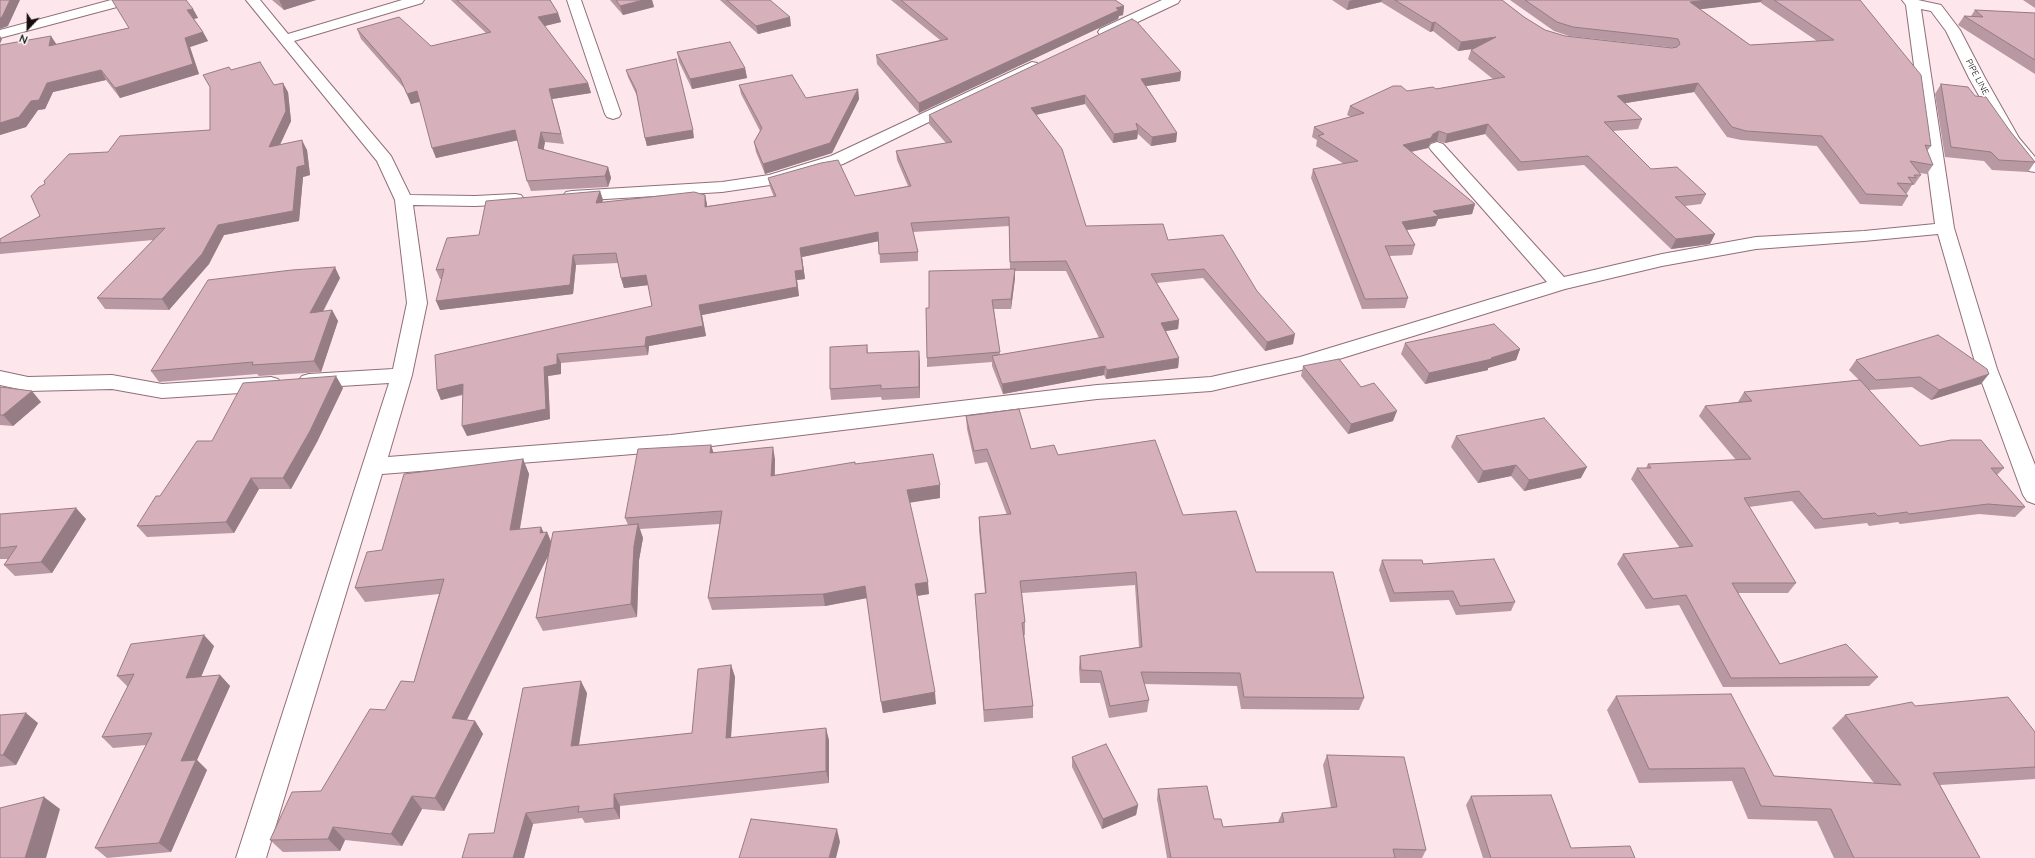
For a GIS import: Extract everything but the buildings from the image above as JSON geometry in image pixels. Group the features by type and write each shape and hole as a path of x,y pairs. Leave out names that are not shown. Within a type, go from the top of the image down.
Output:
{"street":[{"path":"0,34 128,0"},
{"path":"251,858 402,375 417,303 404,200 385,160 253,0"},
{"path":"285,39 416,0"},
{"path":"574,0 613,114"},
{"path":"1094,37 1173,0"},
{"path":"1911,2 1945,228 1988,369 2035,495"},
{"name":"PIPE LINE","path":"1911,2 1939,4 1977,78 2012,140 2035,168"},
{"path":"555,197 722,187 771,180 837,160 1044,61"},
{"path":"1437,147 1560,284"},
{"path":"404,200 475,202 531,198"},
{"path":"372,467 671,442 1097,392 1211,384 1302,363 1560,284 1662,260 1756,243 1864,236 1945,228"},
{"path":"0,378 28,384 112,382 162,391 402,375"}]}
